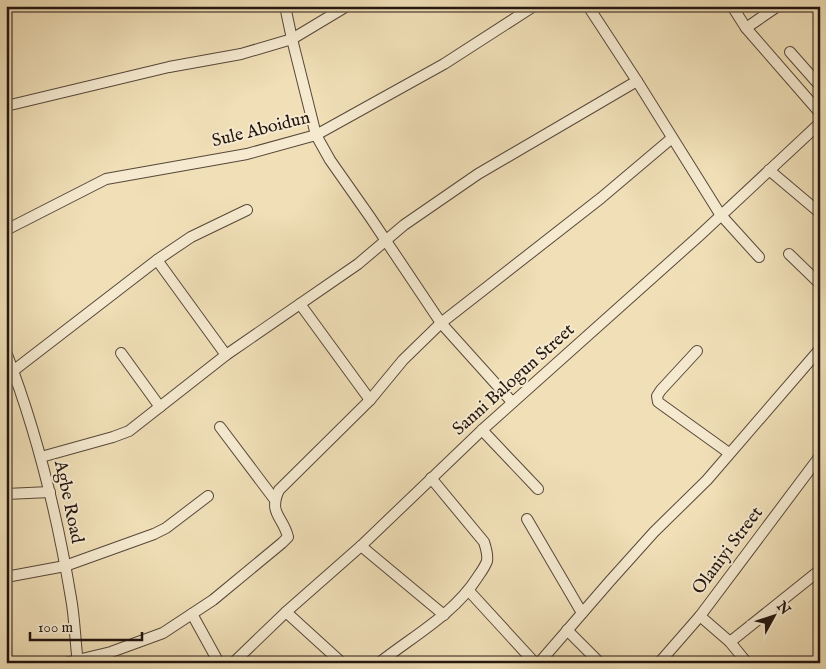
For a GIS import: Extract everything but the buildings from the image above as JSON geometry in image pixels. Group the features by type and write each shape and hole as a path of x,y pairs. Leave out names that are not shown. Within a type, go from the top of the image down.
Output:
{"street":[{"path":"286,6 316,135 330,160 386,240 440,323 512,402"},
{"path":"6,106 169,66 241,54 292,38 347,6"},
{"name":"Sule Aboidun","path":"6,230 106,179 247,154 316,135 444,64 534,6"},
{"path":"588,6 720,214 760,257"},
{"path":"732,6 746,28 820,113"},
{"path":"746,28 778,6"},
{"path":"790,52 820,86"},
{"path":"41,457 122,434 129,430 226,355 358,264 404,225 478,174 637,81"},
{"name":"Sanni Balogun Street","path":"233,663 286,612 361,546 512,402 699,236 720,214 820,123"},
{"path":"65,663 111,652 164,633 213,600 287,539 286,531 274,508 279,490 370,400 403,360 440,323 602,198 672,138"},
{"path":"769,170 820,213"},
{"path":"14,371 157,260 191,237 246,210"},
{"path":"789,254 820,284"},
{"path":"157,260 226,355"},
{"path":"300,304 370,400"},
{"path":"539,663 654,532 707,480 820,349"},
{"path":"697,351 661,390 657,396 658,402 729,453"},
{"name":"Agbe Road","path":"6,352 14,371 50,492 71,600 78,661"},
{"path":"121,353 160,407"},
{"path":"220,427 275,500"},
{"path":"482,430 538,489"},
{"name":"Olaniyi Street","path":"659,663 700,616 820,456"},
{"path":"379,663 444,615 468,592 484,569 487,560 484,542 431,478"},
{"path":"6,494 50,492"},
{"path":"6,577 65,566 154,534 166,528 208,496"},
{"path":"527,519 582,613"},
{"path":"361,546 444,615"},
{"path":"730,642 820,570"},
{"path":"468,592 535,663"},
{"path":"286,612 342,663"},
{"path":"192,614 219,663"},
{"path":"700,616 730,642 747,663"},
{"path":"567,630 600,663"}]}
